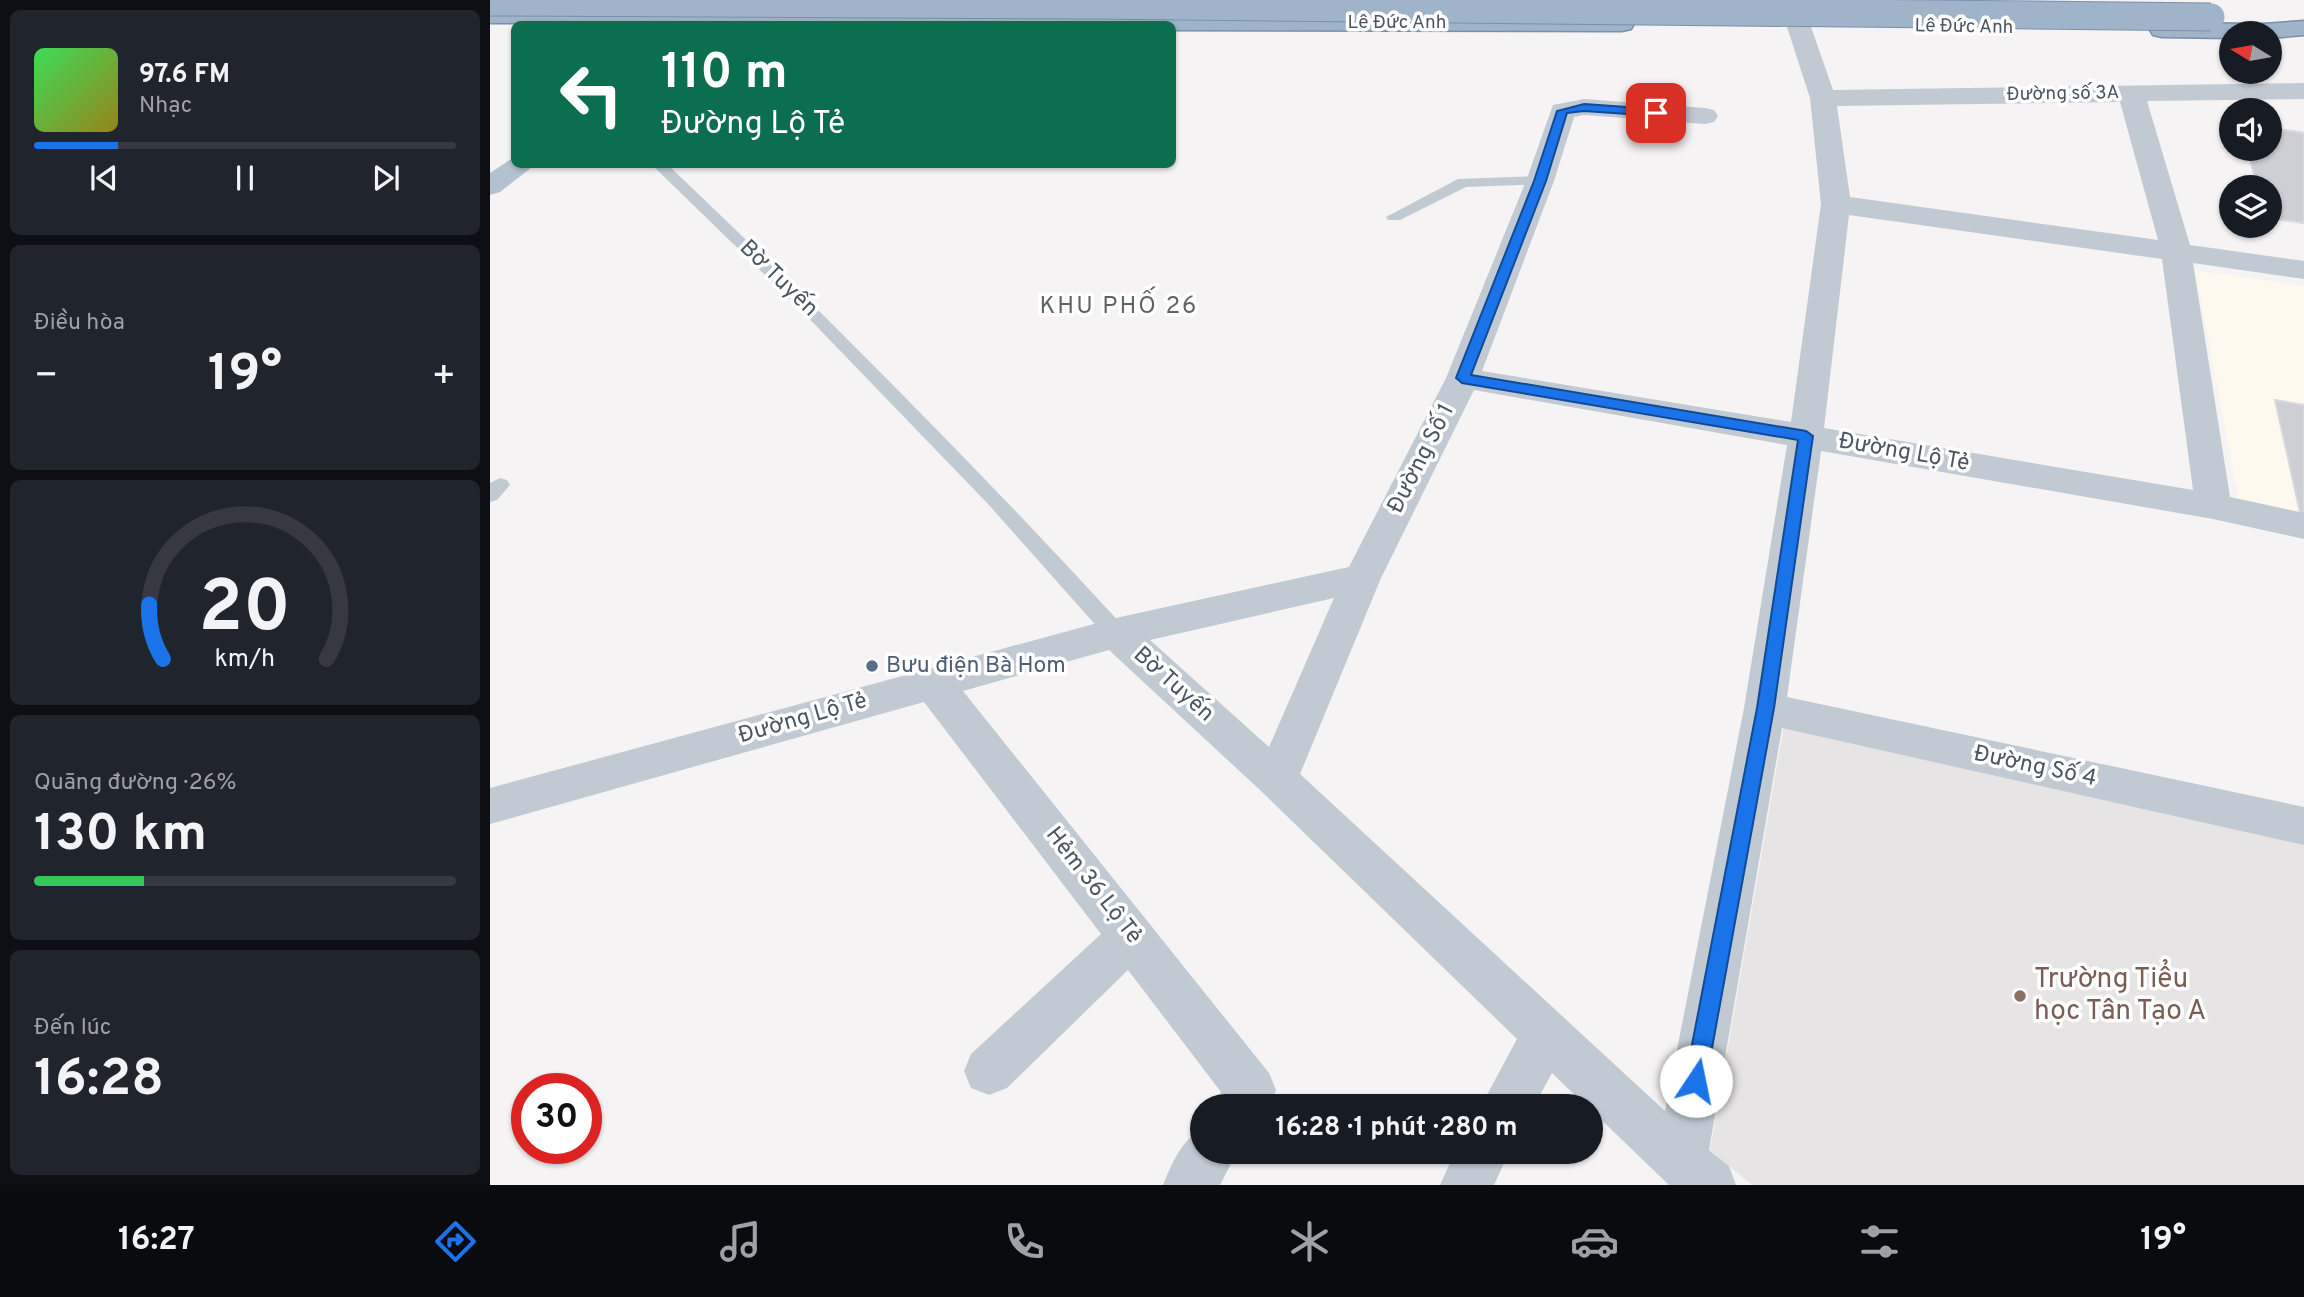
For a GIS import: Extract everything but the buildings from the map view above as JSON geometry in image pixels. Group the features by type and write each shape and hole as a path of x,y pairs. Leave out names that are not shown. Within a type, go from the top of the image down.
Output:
{"highway":[{"path":"592,21 620,0"},
{"path":"1023,0 1039,21"},
{"path":"1300,0 1324,23"},
{"path":"1858,0 2214,10"},
{"path":"494,12 1091,5 2214,10 2304,8"},
{"path":"2279,7 2304,8"},
{"name":"Lê Đức Anh","path":"494,12 592,21"},
{"name":"Lê Đức Anh","path":"1176,22 1798,24 2263,31 2304,28"}],"main road":[{"path":"714,21 746,0"},
{"path":"770,21 801,0"},
{"path":"490,186 516,168"}],"street":[{"path":"1695,1173 1806,436 1836,204 1823,98 1798,24"},
{"name":"Đường số 3A","path":"1823,98 2304,91"},
{"path":"2131,93 2176,250 2213,506"},
{"name":"Đường Số 1","path":"1276,779 1362,578 1462,378 1540,181 1562,111 1584,107 1705,116"},
{"path":"1836,204 2304,270"},
{"name":"Đường Lộ Tẻ","path":"1462,378 2213,506 2304,526"},
{"name":"Đường Lộ Tẻ","path":"490,806 1116,633 1362,578"},
{"name":"Bờ Tuyến","path":"1116,633 1276,779 1695,1173"},
{"name":"Hẻm 36 Lộ Tẻ","path":"933,683 1132,934 1243,1094"},
{"name":"Đường Số 4","path":"1765,708 2304,826"},
{"path":"989,1071 1132,934"},
{"path":"1514,1094 1546,1034"},
{"path":"1189,1185 1203,1164"},
{"path":"1466,1185 1477,1164"}],"lane":[{"name":"Bờ Tuyến","path":"662,168 812,311 996,500 1116,633"},
{"path":"1394,217 1463,182 1540,181"}],"shaded area":[{"path":"2195,270 2304,286 2304,517 2240,506"},
{"name":"Trường Tiểu học Tân Tạo A","path":"1784,725 2304,841 2304,1185 1752,1185 1710,1150"}],"place":[{"name":"Bưu điện Bà Hom","path":"872,666"},
{"name":"Trường Tiểu học Tân Tạo A","path":"2020,996"}],"district":[{"name":"KHU PHỐ 26","path":"1119,307"}],"route":[{"path":"1656,113 1584,107 1562,111 1540,181 1462,378 1806,436 1765,708 1696,1081"}]}
